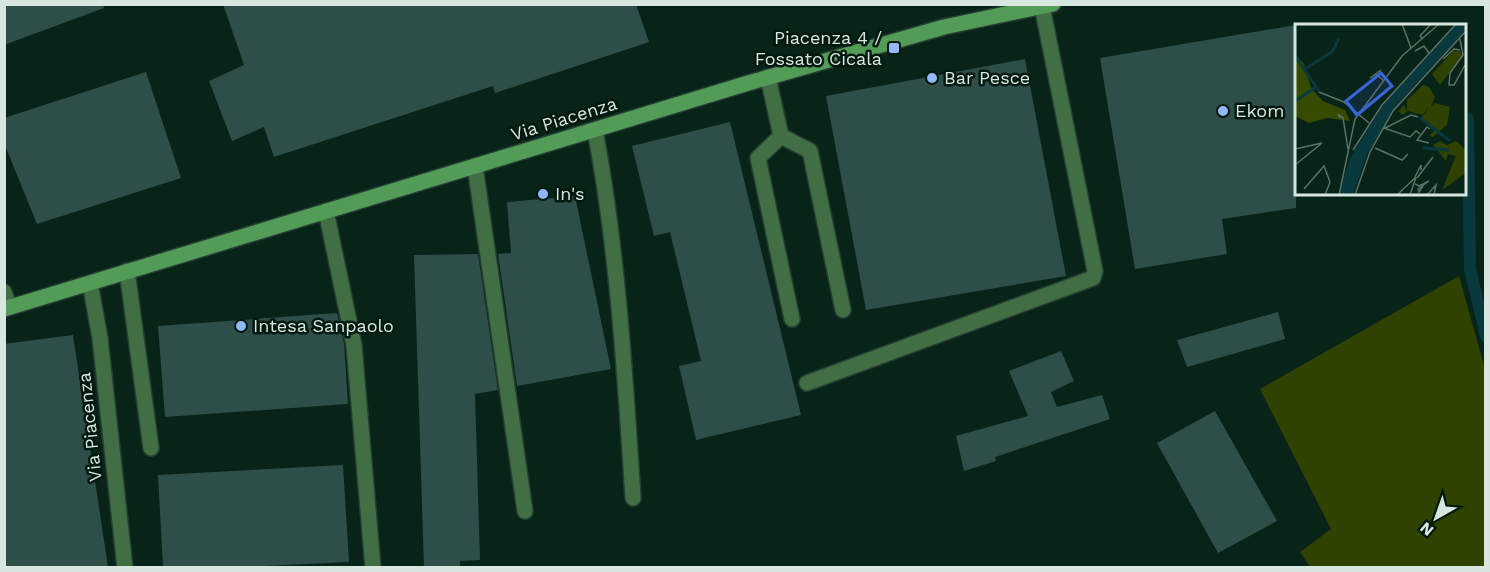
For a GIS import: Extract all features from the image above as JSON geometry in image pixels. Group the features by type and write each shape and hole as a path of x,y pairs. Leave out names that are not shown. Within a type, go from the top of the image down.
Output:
{"main road":[{"name":"Via Piacenza","path":"6,303 90,283 768,77 944,27 1048,5"}],"street":[{"path":"807,383 1093,278 1095,271 1048,5"},
{"path":"768,77 781,136"},
{"path":"595,130 609,203 625,372 633,498"},
{"path":"781,136 810,151 843,310"},
{"path":"781,136 758,158 792,319"},
{"path":"476,166 525,511"},
{"path":"327,211 354,345 373,567"},
{"path":"127,271 151,448"},
{"name":"Via Piacenza","path":"90,283 100,338 125,567"}],"green space":[{"path":"1459,276 1485,369 1485,567 1310,567 1300,552 1331,529 1260,389"}],"building":[{"path":"4,4 103,4 104,8 4,45"},
{"path":"223,4 636,4 649,42 495,93 493,86 274,157 264,127 232,141 209,81 244,65"},
{"path":"1295,25 1296,208 1222,219 1227,254 1135,269 1100,58"},
{"path":"1025,59 1066,276 866,310 826,96"},
{"path":"146,72 181,178 37,224 4,143 4,118"},
{"path":"730,122 801,415 696,440 679,366 701,361 670,232 654,236 632,146"},
{"path":"575,196 611,369 517,386 498,254 511,253 507,202"},
{"path":"478,254 498,390 475,394 480,560 460,561 460,567 424,567 414,255"},
{"path":"1278,312 1285,339 1187,367 1177,340"},
{"path":"337,313 344,343 348,404 165,417 158,326"},
{"path":"73,335 108,567 4,567 4,344"},
{"path":"1061,351 1074,381 1051,392 1057,407 1102,395 1110,419 995,457 996,461 964,471 956,436 1028,416 1009,371"},
{"path":"1215,411 1277,521 1218,553 1157,443"},
{"path":"343,465 349,562 245,567 163,567 158,475"}],"waterway":[{"path":"1468,119 1470,269 1486,336"}],"place":[{"name":"Piacenza 4 / Fossato Cicala","path":"894,48"},
{"name":"Bar Pesce","path":"932,78"},
{"name":"Ekom","path":"1223,111"},
{"name":"In's","path":"543,194"},
{"name":"Intesa Sanpaolo","path":"241,326"}]}
